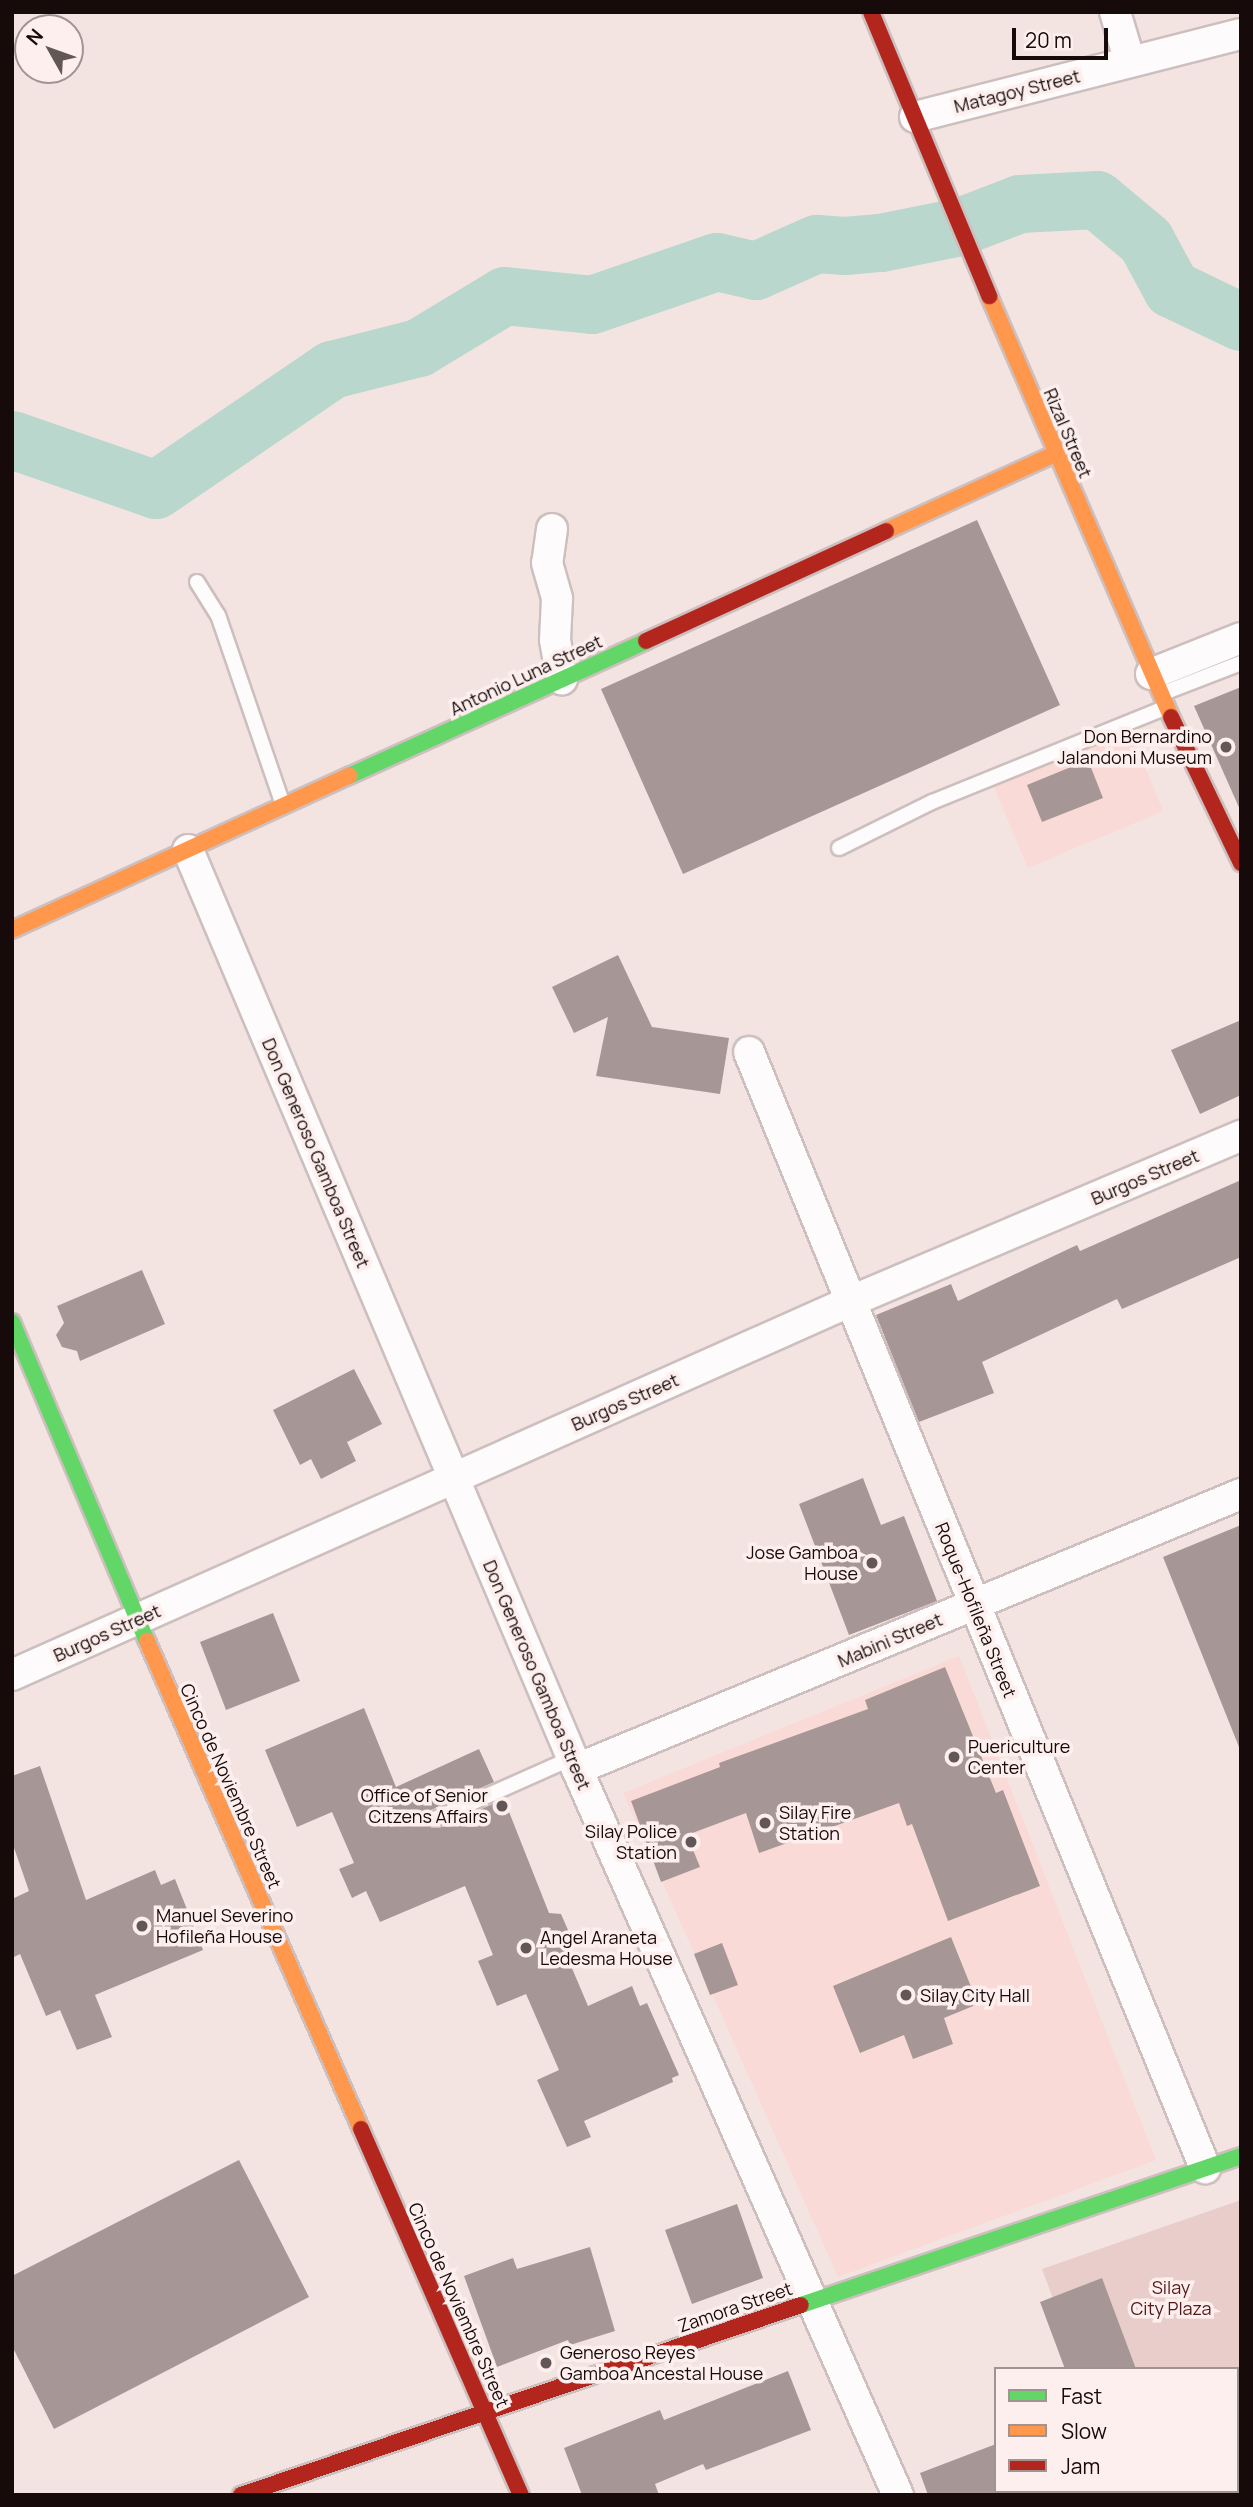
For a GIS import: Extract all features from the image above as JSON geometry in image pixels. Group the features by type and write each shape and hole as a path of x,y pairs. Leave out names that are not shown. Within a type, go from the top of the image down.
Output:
{"street":[{"name":"Rizal Street","path":"871,12 1055,454 1160,692 1241,863"},
{"path":"1115,12 1130,62"},
{"name":"Matagoy Street","path":"915,117 1241,34"},
{"name":"Antonio Luna Street","path":"12,930 1055,454"},
{"path":"552,528 547,563 557,599 555,640 562,679"},
{"path":"1160,692 1241,638"},
{"name":"Don Generoso Gamboa Street","path":"188,850 575,1764 898,2495"},
{"name":"Roque-Hofileña Street","path":"749,1052 1205,2168"},
{"name":"Burgos Street","path":"12,1675 849,1302 1241,1136"},
{"name":"Cinco de Noviembre Street","path":"12,1322 137,1619 521,2495"},
{"name":"Mabini Street","path":"575,1764 974,1605 1241,1494"},
{"name":"Zamora Street","path":"241,2495 1241,2156"}],"lane":[{"path":"197,582 218,615 284,806"},
{"path":"839,848 1160,692 1241,663"},
{"path":"435,1819 575,1764"}],"shaded area":[{"path":"1128,725 1163,811 1028,868 992,782"},
{"path":"959,1656 1156,2160 838,2277 623,1793"}],"green space":[{"name":"Silay City Plaza","path":"1241,2200 1241,2495 1127,2495 1239,2493 1239,2367 1078,2367 1042,2269"}],"building":[{"path":"977,520 1060,705 683,874 601,689"},
{"name":"Don Bernardino Jalandoni Museum","path":"1241,687 1241,812 1194,706"},
{"path":"1088,760 1103,798 1042,822 1027,785"},
{"path":"618,955 652,1027 729,1038 720,1094 596,1076 608,1017 574,1033 552,987"},
{"path":"1241,1020 1241,1095 1200,1114 1171,1050"},
{"path":"1241,1180 1241,1257 1122,1309 1117,1299 982,1362 994,1393 919,1422 876,1315 951,1284 958,1301 1077,1245 1080,1251"},
{"path":"142,1270 165,1324 80,1361 77,1351 62,1347 56,1335 64,1323 57,1306"},
{"path":"354,1369 382,1424 347,1442 356,1461 321,1479 311,1459 300,1465 273,1410"},
{"name":"Jose Gamboa House","path":"863,1478 881,1525 904,1516 937,1601 849,1635 799,1504"},
{"path":"1241,1525 1241,1747 1239,1747 1163,1557"},
{"path":"273,1613 300,1681 226,1710 200,1642"},
{"path":"945,1667 996,1793 1003,1790 1040,1886 948,1921 912,1824 907,1826 899,1803 759,1853 746,1813 687,1835 700,1867 661,1882 631,1801 720,1767 719,1763 868,1709 865,1700"},
{"path":"364,1708 396,1787 479,1749 494,1782 431,1810 426,1817 427,1824 439,1828 504,1799 549,1913 561,1914 568,1930 560,1940 588,2006 632,1986 640,2006 647,2003 679,2075 672,2078 673,2082 584,2121 591,2137 567,2147 537,2080 559,2070 526,1994 497,2006 478,1961 493,1955 465,1886 380,1922 366,1891 352,1898 339,1869 354,1863 332,1812 297,1827 265,1750"},
{"path":"40,1766 86,1900 155,1870 161,1885 175,1879 203,1950 95,1995 112,2037 77,2050 60,2010 46,2016 20,1954 12,1958 12,1899 29,1891 12,1842 12,1776"},
{"name":"Silay City Hall","path":"951,1937 978,2004 944,2018 953,2044 913,2059 904,2035 860,2053 833,1986"},
{"path":"722,1943 738,1985 710,1995 694,1954"},
{"path":"239,2160 309,2297 54,2429 12,2346 12,2276"},
{"path":"737,2204 763,2278 692,2304 665,2230"},
{"path":"590,2247 615,2331 570,2345 568,2340 497,2367 464,2276 513,2258 517,2269"},
{"path":"1102,2278 1135,2367 1064,2367 1040,2302"},
{"path":"788,2371 811,2430 706,2470 703,2464 655,2484 659,2495 582,2495 564,2448 660,2410 664,2420"},
{"path":"994,2445 996,2495 928,2495 920,2473"}],"waterway":[{"path":"12,440 156,490 332,370 419,348 505,296 592,305 717,262 756,271 817,244 845,246 881,243 960,227 1020,204 1097,200 1146,241 1172,289 1241,322"}],"traffic: fast":[{"path":"349,776 646,641"},
{"path":"12,1322 147,1641"},
{"path":"801,2305 1241,2156"}],"traffic: slow":[{"path":"989,296 1171,717"},
{"path":"886,531 1055,454"},
{"path":"12,930 349,776"},
{"path":"147,1641 361,2129"}],"traffic: jam":[{"path":"871,12 989,296"},
{"path":"646,641 886,531"},
{"path":"1171,717 1241,863"},
{"path":"361,2129 521,2495"},
{"path":"241,2495 801,2305"}],"place":[{"name":"Don Bernardino Jalandoni Museum","path":"1226,747"},
{"name":"Jose Gamboa House","path":"872,1563"},
{"name":"Puericulture Center","path":"954,1757"},
{"name":"Office of Senior Citzens Affairs","path":"502,1806"},
{"name":"Silay Fire Station","path":"765,1823"},
{"name":"Silay Police Station","path":"691,1842"},
{"name":"Manuel Severino Hofileña House","path":"142,1926"},
{"name":"Angel Araneta Ledesma House","path":"526,1948"},
{"name":"Silay City Hall","path":"906,1995"},
{"name":"Generoso Reyes Gamboa Ancestal House","path":"546,2363"}]}
